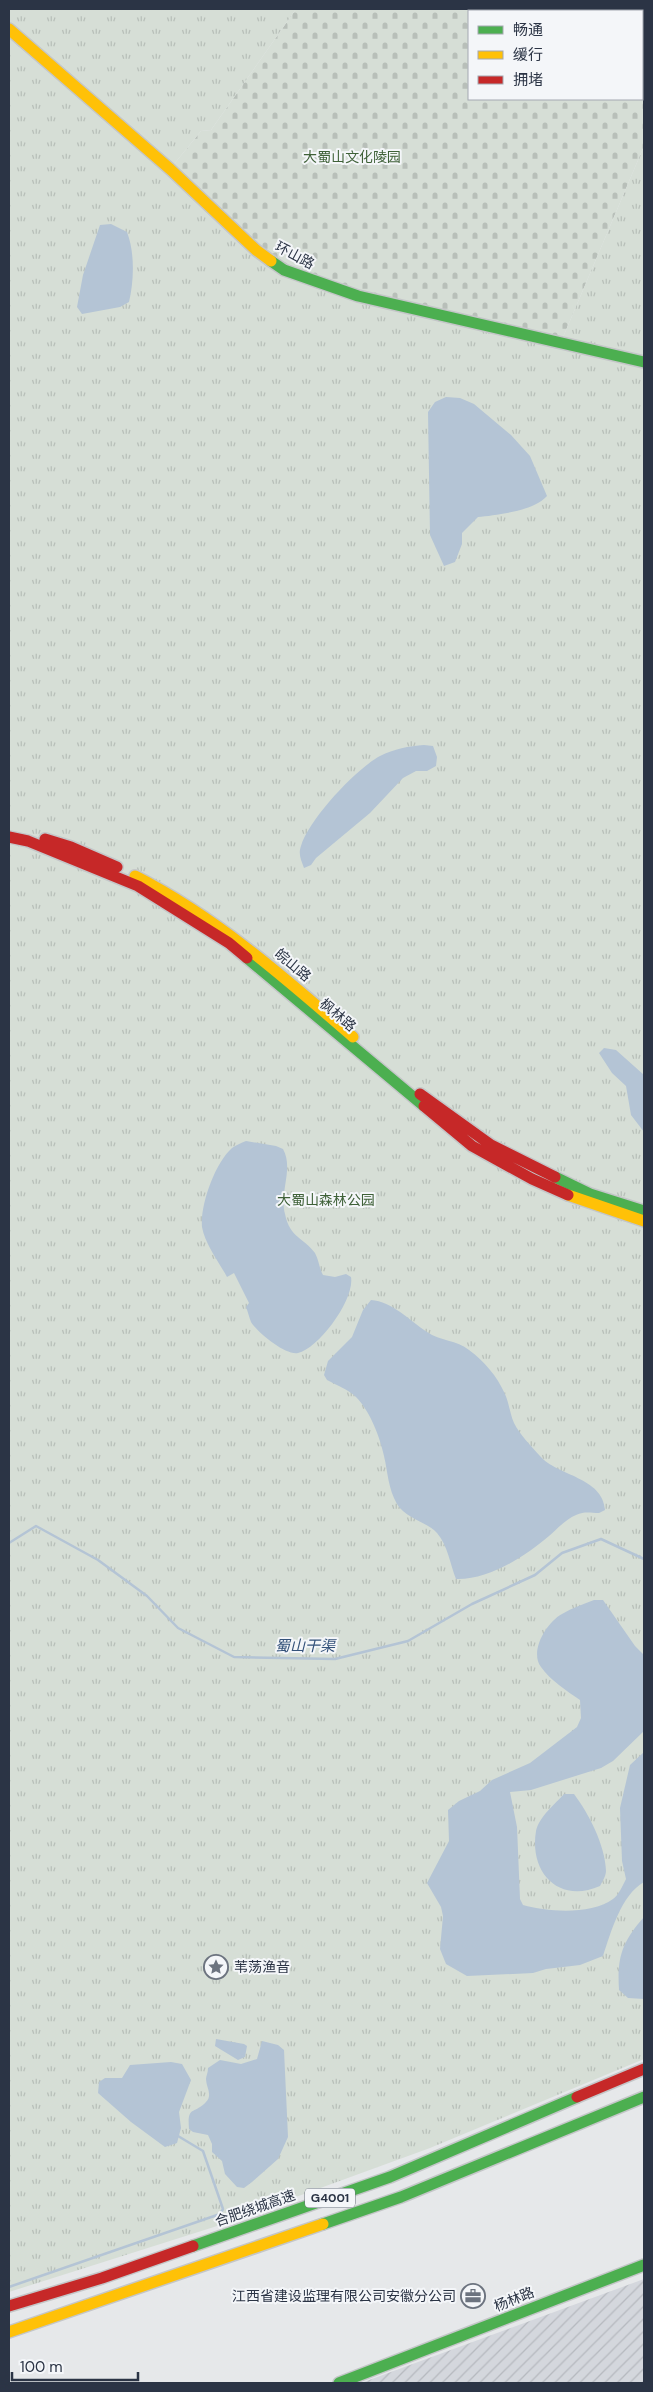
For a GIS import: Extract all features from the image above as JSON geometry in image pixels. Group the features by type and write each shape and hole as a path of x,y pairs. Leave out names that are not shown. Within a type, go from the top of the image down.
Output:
{"main road":[{"name":"环山路","path":"9,29 170,169 256,250 284,270 358,296 644,362"},
{"name":"皖山路","path":"9,828 71,847 162,888 219,924 289,980 413,1090 475,1135 499,1150 590,1194 644,1211"},
{"name":"枫林路","path":"9,837 28,841 138,886 222,938 472,1146 532,1179 587,1203 644,1221"},
{"name":"合肥绕城高速","path":"9,2306 102,2278 390,2176 644,2069"},
{"name":"G4001","path":"9,2332 401,2197 644,2097"},
{"name":"杨林路","path":"339,2383 644,2265"}],"shaded area":[{"path":"644,2279 644,2383 361,2383"}],"green space":[{"name":"大蜀山森林公园","path":"9,9 296,9 211,130 201,131 170,169 256,250 307,279 561,342 644,146 644,2059 430,2148 214,2227 9,2292"},
{"name":"大蜀山文化陵园","path":"296,9 644,9 644,146 561,342 358,296 284,270 170,169 201,131 211,130"}],"water":[{"path":"111,224 127,232 130,240 133,267 129,302 120,307 82,314 77,307 83,275 100,225"},
{"path":"446,397 460,398 474,404 511,435 530,456 547,496 524,509 478,517 462,533 462,544 455,562 444,566 430,535 428,412 435,402"},
{"path":"424,745 433,746 437,757 436,766 427,771 416,771 403,778 370,813 316,858 311,865 304,868 300,857 301,846 313,822 334,796 370,762 380,756 402,748"},
{"path":"604,1048 616,1050 644,1075 644,1132 631,1115 626,1086 612,1073 599,1053"},
{"path":"246,1141 283,1149 287,1164 284,1206 290,1228 315,1253 323,1275 335,1277 346,1274 351,1277 351,1286 347,1297 334,1321 316,1342 298,1353 286,1351 279,1347 254,1326 246,1307 249,1303 234,1273 227,1277 209,1246 202,1227 203,1207 206,1196 220,1164 232,1148"},
{"path":"371,1300 386,1304 401,1312 427,1332 454,1342 475,1354 490,1369 502,1387 511,1416 519,1432 548,1463 578,1478 596,1490 602,1499 605,1510 599,1513 585,1513 572,1517 529,1552 506,1566 481,1576 456,1579 441,1538 432,1529 411,1517 397,1504 390,1486 380,1441 366,1409 353,1394 327,1380 324,1375 328,1361 352,1337 363,1310"},
{"path":"594,1600 603,1600 635,1646 644,1655 644,1731 613,1761 601,1768 531,1790 510,1792 517,1827 520,1899 523,1905 569,1911 593,1908 604,1904 617,1895 626,1879 622,1861 620,1808 630,1765 644,1752 644,1882 636,1888 623,1905 613,1925 603,1956 580,1965 546,1969 533,1973 467,1976 446,1964 440,1949 443,1916 441,1907 427,1883 449,1841 448,1810 459,1801 480,1791 492,1780 530,1763 577,1727 581,1718 580,1700 559,1685 541,1667 537,1653 538,1645 546,1630 556,1618"},
{"path":"564,1794 574,1794 595,1830 603,1851 606,1873 604,1879 600,1886 585,1891 572,1891 560,1888 542,1872 537,1860 535,1846 536,1831 540,1821"},
{"path":"644,1917 644,1999 628,1998 619,1990 620,1959 626,1942"},
{"path":"216,2039 244,2044 247,2046 245,2057 238,2060 215,2046"},
{"path":"262,2041 278,2045 284,2050 288,2137 278,2159 244,2188 237,2187 225,2174 222,2161 212,2152 212,2144 208,2135 193,2132 189,2129 189,2116 192,2111 202,2106 209,2097 206,2079 208,2068 220,2060 241,2064 257,2059"},
{"path":"171,2062 182,2064 191,2080 179,2112 181,2128 177,2143 165,2147 131,2122 98,2093 99,2082 105,2078 122,2078 130,2065"}],"waterway":[{"name":"蜀山干渠","path":"9,1543 36,1526 98,1560 147,1596 178,1628 234,1657 335,1659 408,1641 472,1604 535,1575 562,1553 601,1539 644,1559"},
{"path":"9,2287 220,2214 223,2209 203,2151 178,2136"}],"traffic: fast":[{"path":"271,261 284,270 358,296 644,362"},
{"path":"247,958 424,1106"},
{"path":"555,1177 590,1194 644,1211"},
{"path":"193,2246 390,2177 577,2097"},
{"path":"323,2224 401,2197 644,2097"},
{"path":"339,2383 644,2265"}],"traffic: slow":[{"path":"9,29 170,169 256,250 271,261"},
{"path":"135,876 194,910 222,930 301,992 353,1037"},
{"path":"568,1195 644,1221"},
{"path":"9,2332 323,2224"}],"traffic: jam":[{"path":"9,837 28,841 138,886 229,943 247,958"},
{"path":"45,839 71,847 117,867"},
{"path":"420,1094 491,1145 555,1177"},
{"path":"424,1106 472,1146 532,1179 568,1195"},
{"path":"577,2097 644,2069"},
{"path":"9,2306 102,2278 193,2246"}],"place":[{"name":"苇荡渔音","path":"216,1967"},
{"name":"江西省建设监理有限公司安徽分公司","path":"473,2296"}]}
